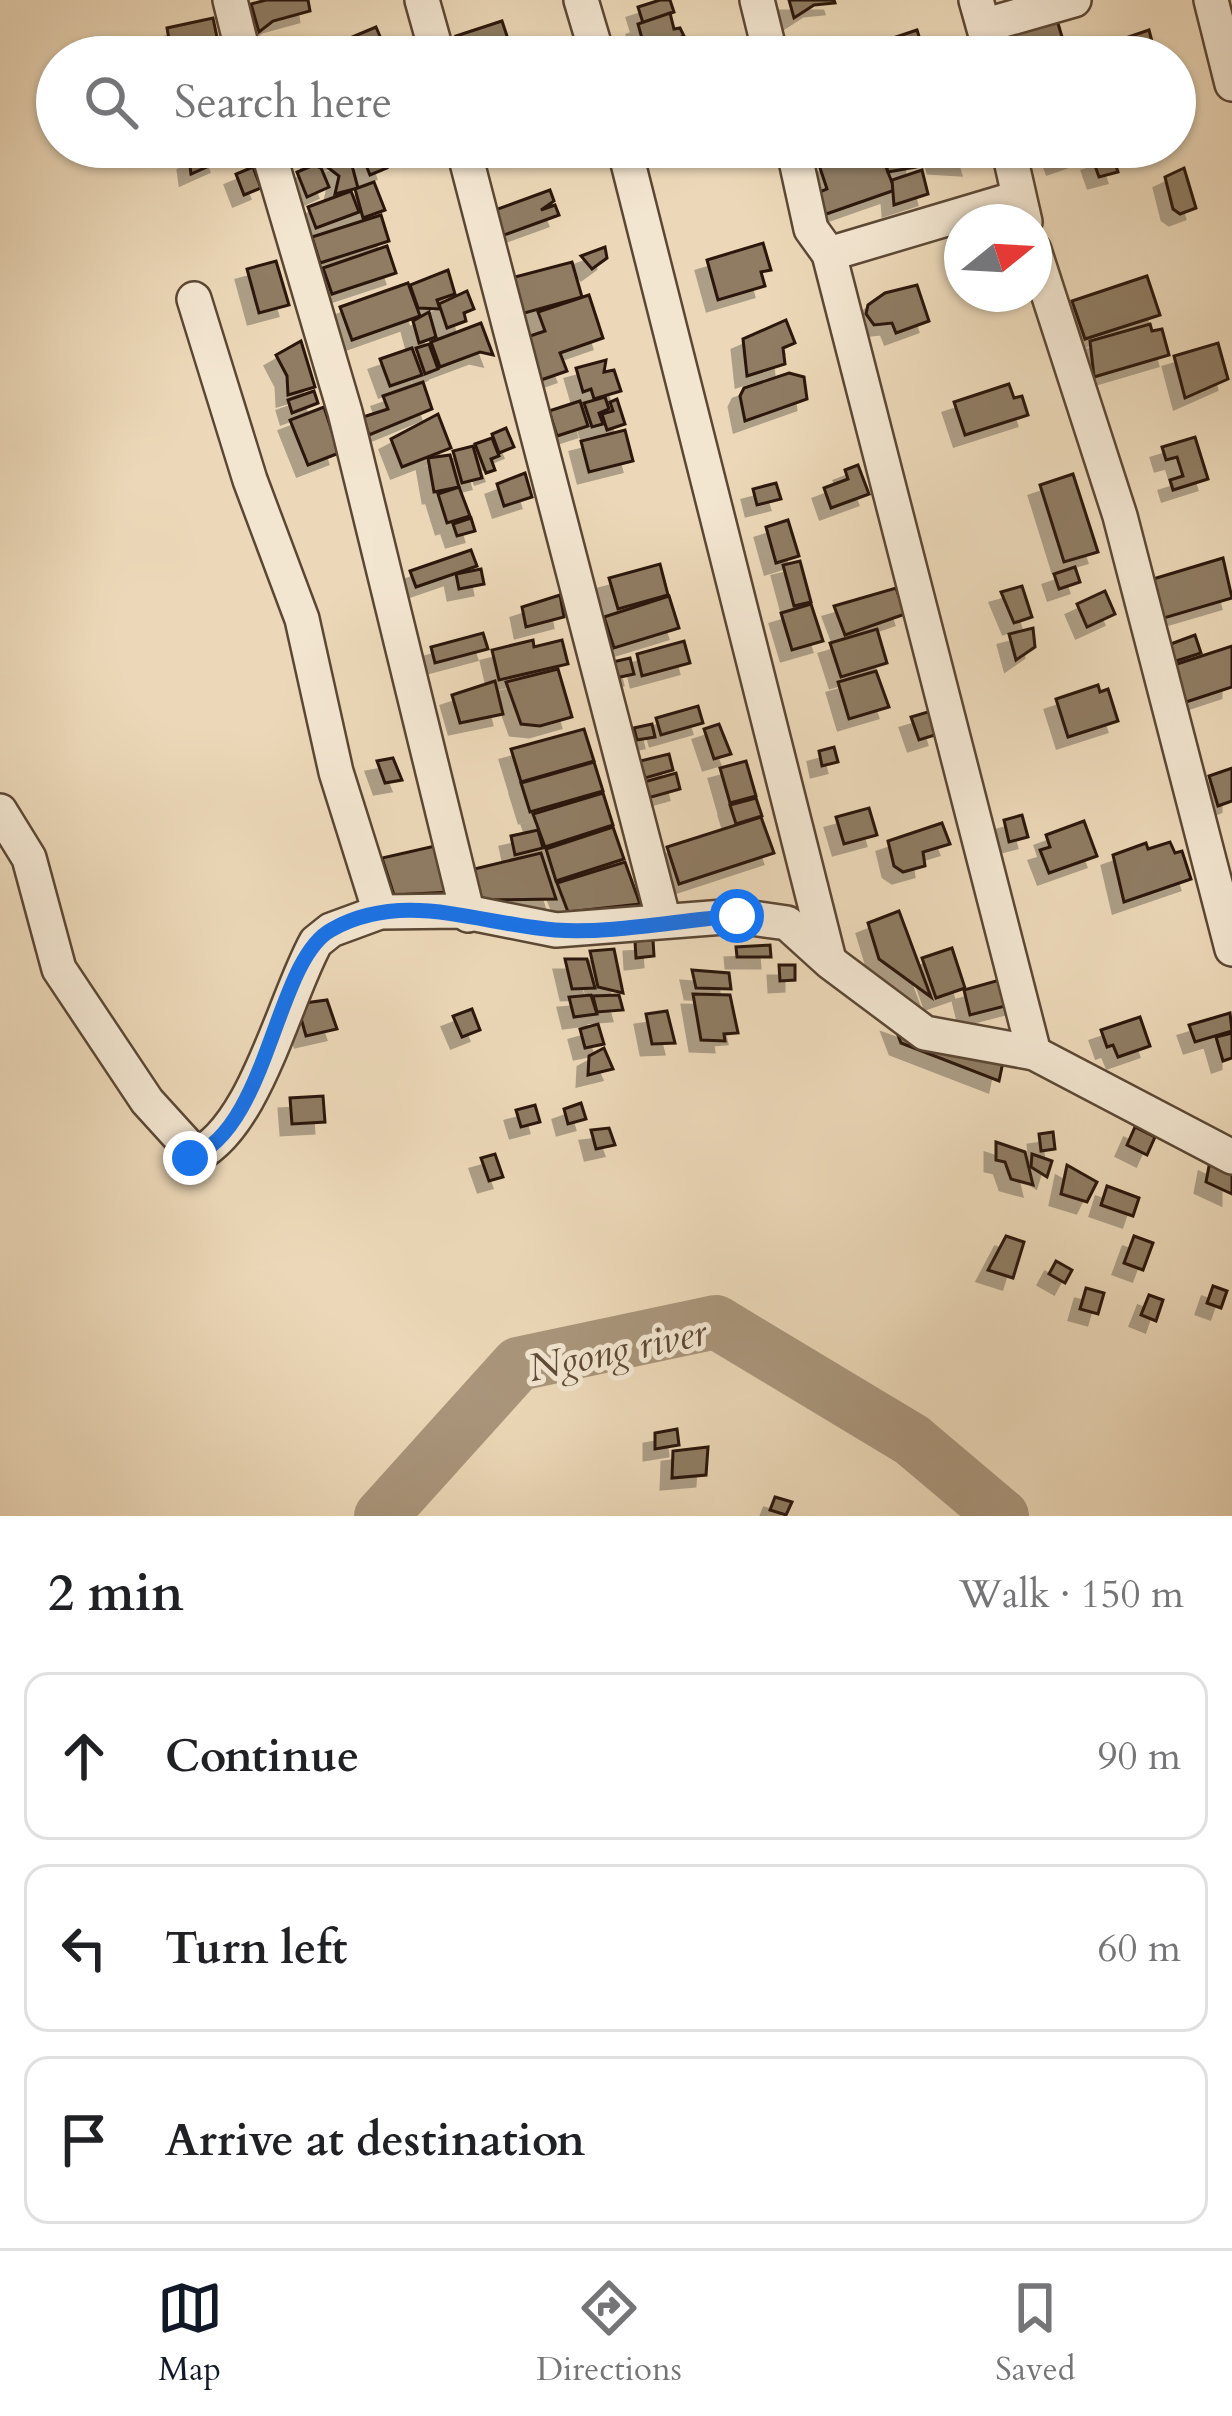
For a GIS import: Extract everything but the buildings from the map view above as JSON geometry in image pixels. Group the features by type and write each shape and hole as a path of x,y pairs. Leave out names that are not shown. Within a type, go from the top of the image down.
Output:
{"street":[{"path":"230,0 239,36"},
{"path":"422,0 432,36"},
{"path":"581,0 592,36"},
{"path":"757,0 766,36"},
{"path":"985,27 1074,0"},
{"path":"1211,0 1232,84"},
{"path":"273,168 344,412 469,915"},
{"path":"468,168 664,921"},
{"path":"629,168 830,962"},
{"path":"798,168 812,229 829,254 1034,1053"},
{"path":"1012,168 1020,204"},
{"path":"829,254 944,228"},
{"path":"194,299 250,480 302,619 336,772 380,911"},
{"path":"1052,306 1120,516 1232,950"},
{"path":"0,811 29,858 59,969 147,1101 187,1145 190,1158 227,1130 248,1096 316,942 331,930 380,911 469,915 556,930 737,916 787,923 830,962 925,1033 1034,1053 1232,1157"}],"waterway":[{"name":"Ngong river","path":"381,1516 518,1364 716,1322 912,1440 1002,1516"}],"route":[{"path":"190,1158 202,1154 227,1130 248,1096 303,965 316,942 331,930 380,911 461,911 556,930 737,916"}]}
